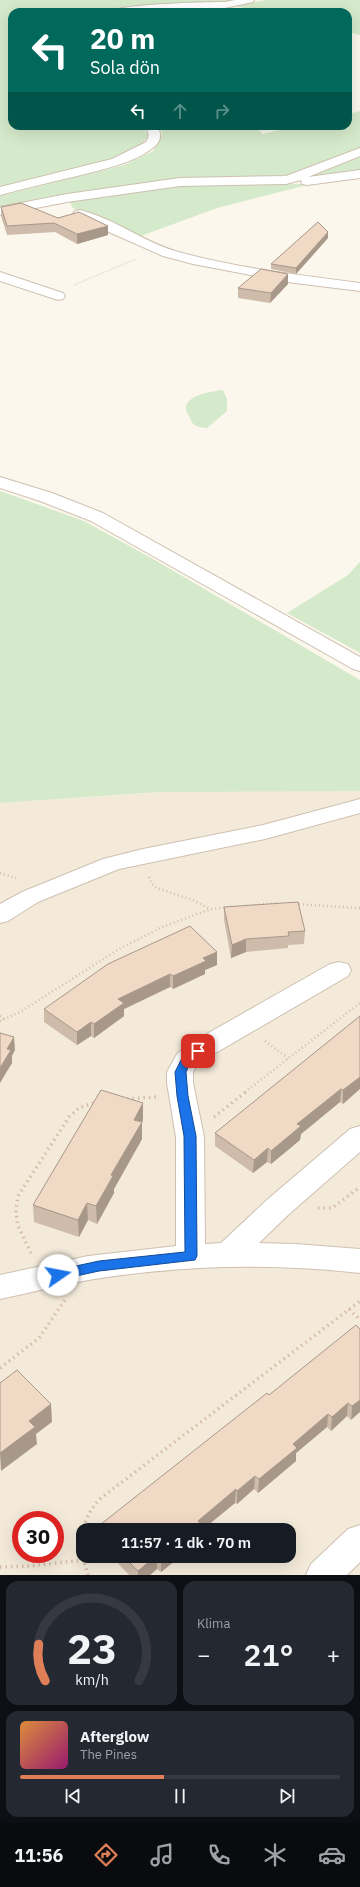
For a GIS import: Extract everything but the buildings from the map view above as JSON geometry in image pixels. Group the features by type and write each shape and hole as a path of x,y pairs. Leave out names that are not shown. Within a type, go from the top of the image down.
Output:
{"street":[{"path":"213,8 249,0"},
{"path":"151,8 225,5"},
{"path":"0,191 116,162 151,144 155,137 154,130"},
{"path":"64,174 118,149"},
{"path":"286,180 360,152"},
{"path":"0,211 49,201 180,182 286,180 316,181 360,174"},
{"path":"49,201 159,250 198,261 287,278 360,286"},
{"path":"0,276 55,295"},
{"path":"0,482 46,497 97,517 360,665"},
{"path":"0,915 30,897 110,864 265,832 360,806"},
{"path":"191,1256 190,1136 182,1096 180,1072 186,1061 198,1051 338,970"},
{"path":"228,1255 278,1207 360,1136"},
{"path":"0,1287 82,1270 191,1256 262,1253 296,1254 360,1261"},
{"path":"322,1575 360,1540"}],"path":[{"path":"55,295 159,250"},
{"path":"143,856 152,884 157,888 193,900 211,909"},
{"path":"0,1021 20,1012 120,948 162,927 211,909 267,903 284,904"},
{"path":"291,904 360,908"},
{"path":"190,1136 360,1003"},
{"path":"0,1016 5,1020"},
{"path":"120,1100 182,1096"},
{"path":"45,1277 19,1231 15,1220 15,1209 18,1196 69,1117 79,1108 91,1102 98,1102"},
{"path":"0,1368 39,1338 57,1314 82,1270"},
{"path":"84,1523 90,1508 101,1498 360,1301"},
{"path":"349,1309 360,1320"},
{"path":"0,1567 30,1566 76,1558"},
{"path":"85,1563 88,1575"}],"shaded area":[{"path":"360,779 360,1575 0,1575 0,803"}],"green space":[{"path":"0,0 238,0 203,8 8,8 8,130 145,130 149,136 131,151 107,161 57,172 0,188"},
{"path":"266,0 360,0 360,35 352,33 352,8 244,8 235,6"},
{"path":"360,111 360,148 318,166 297,173 264,178 185,178 46,197 0,207 0,196 124,165 153,151 162,135 161,130 258,130 263,134 280,130 352,130 352,113"},
{"path":"360,155 360,171 325,177 306,177"},
{"path":"222,183 277,185 315,183 217,208 141,236 78,211 72,207 70,202 155,187"},
{"path":"223,390 227,399 227,411 207,428 194,425 186,410 187,404 190,400 213,391"},
{"path":"0,491 84,521 153,559 360,680 360,791 160,792 0,803"},
{"path":"360,562 360,653 287,613 348,575"}],"route":[{"path":"58,1275 99,1266 191,1256 190,1136 182,1096 180,1072 186,1061 198,1051"}]}
